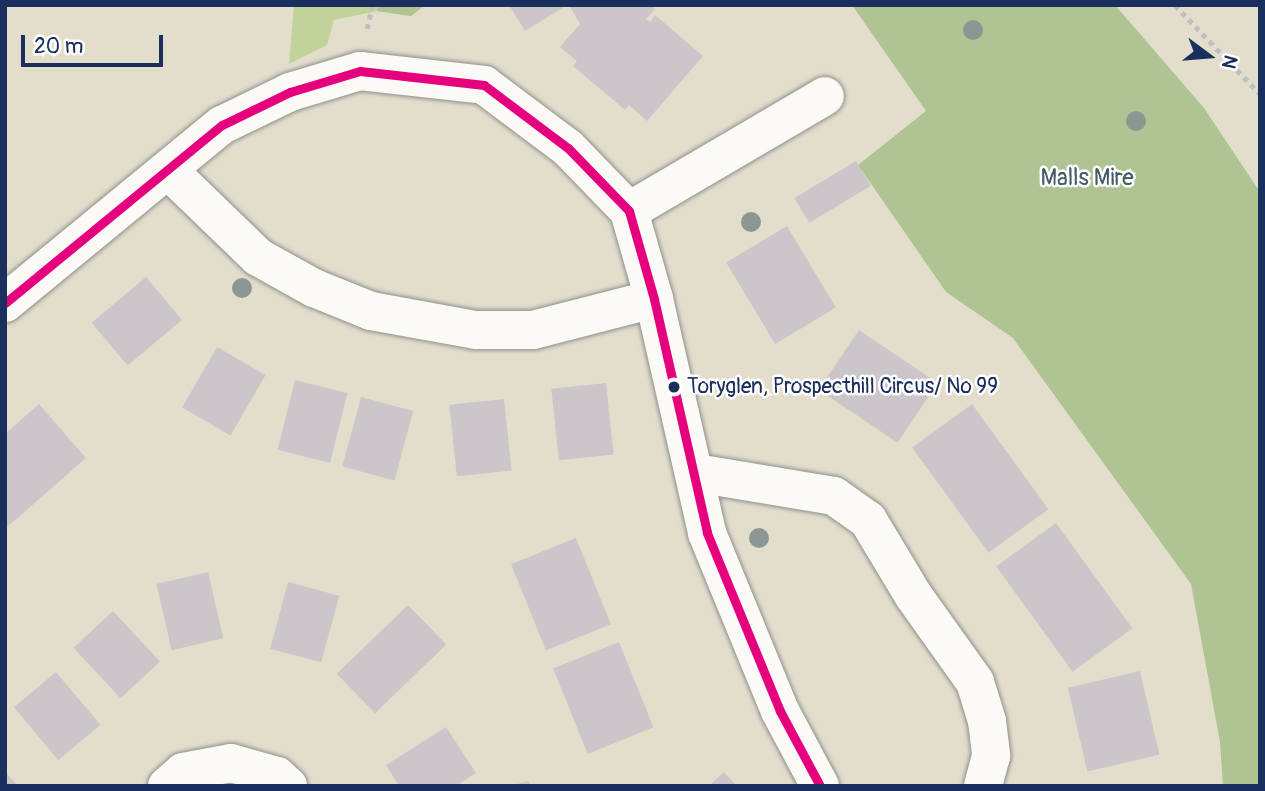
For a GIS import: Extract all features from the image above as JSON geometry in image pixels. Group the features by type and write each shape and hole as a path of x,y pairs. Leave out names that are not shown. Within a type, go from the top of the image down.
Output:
{"street":[{"path":"5,303 222,125 290,92 360,71 484,85 568,148 629,211 654,299 696,473 707,533 780,711 820,786"},
{"path":"629,211 825,96"},
{"path":"168,170 258,257 314,288 371,311 476,330 533,330 654,299"},
{"path":"696,473 834,496 868,520 913,595 975,682 988,721 991,756 984,786"},
{"path":"167,786 183,772 230,764 277,776 288,786"}],"path":[{"path":"1175,5 1260,94"}],"green space":[{"path":"294,5 425,5 411,16 377,11 334,20 327,45 289,64"},
{"path":"380,5 425,5 411,16 377,11"},
{"name":"Malls Mire","path":"852,5 1115,5 1204,108 1260,192 1260,786 1223,786 1220,742 1191,584 1013,338 946,292 858,165 926,111"}],"building":[{"path":"509,5 567,5 525,31"},
{"path":"569,5 652,5 655,9 646,19 650,22 655,15 703,56 647,121 629,105 625,110 573,66 577,61 560,47 580,24"},
{"path":"856,161 871,186 809,223 794,198"},
{"path":"787,226 836,307 775,344 726,263"},
{"path":"146,277 182,320 128,366 92,323"},
{"path":"859,330 938,383 897,443 819,390"},
{"path":"217,347 265,375 230,436 182,408"},
{"path":"295,380 347,393 330,463 278,450"},
{"path":"606,383 614,455 559,460 551,389"},
{"path":"361,397 413,411 395,481 342,467"},
{"path":"504,399 512,471 457,476 449,405"},
{"path":"39,404 86,458 5,529 5,434"},
{"path":"972,404 1048,509 989,553 912,447"},
{"path":"1056,523 1132,628 1073,672 996,566"},
{"path":"576,538 611,624 546,650 511,564"},
{"path":"208,572 223,638 172,650 156,584"},
{"path":"288,582 339,596 321,662 270,649"},
{"path":"408,605 446,645 375,713 337,674"},
{"path":"113,611 160,661 121,698 74,648"},
{"path":"619,642 653,727 588,754 553,669"},
{"path":"1140,671 1159,755 1087,771 1068,688"},
{"path":"56,672 100,725 58,760 14,707"},
{"path":"446,727 476,773 456,786 399,786 386,765"},
{"path":"5,772 18,786 5,786"},
{"path":"724,772 737,786 709,786"},
{"path":"529,781 530,786 513,785"}],"transit line":[{"path":"5,303 222,125 290,92 360,71 484,85 568,148 629,211 654,299 707,533 780,711 820,786"}],"place":[{"name":"Toryglen, Prospecthill Circus/ No 99","path":"674,387"}]}
